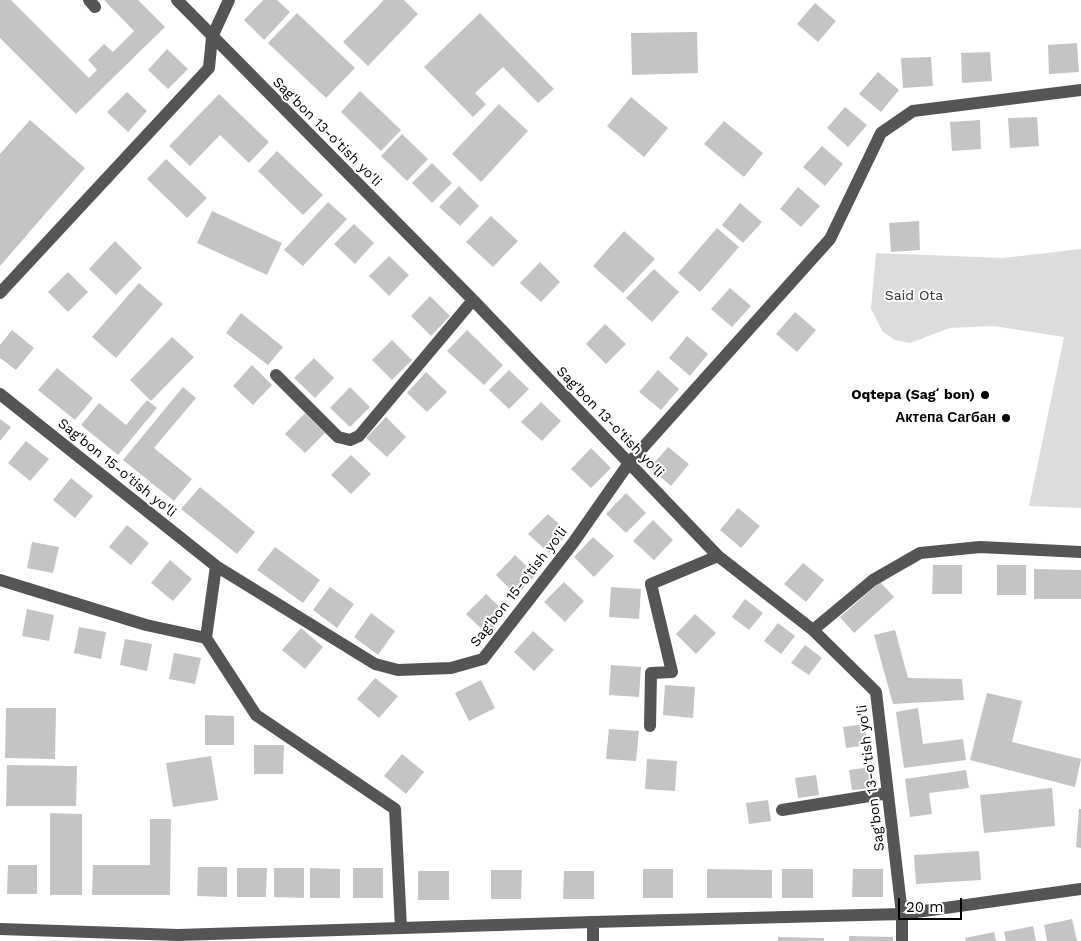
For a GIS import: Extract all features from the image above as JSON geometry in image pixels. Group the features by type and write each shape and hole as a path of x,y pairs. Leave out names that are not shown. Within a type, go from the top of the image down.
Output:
{"street":[{"name":"Sag'bon 13-o'tish yo'li","path":"177,0 473,300 718,556 813,630 876,693 902,914 902,941"},
{"path":"0,293 209,68 212,37 228,0"},
{"name":"Sag'bon 15-o'tish yo'li","path":"0,394 216,566 375,664 398,670 451,668 483,659 573,543 628,463 830,239 881,133 913,111 1081,90"},
{"path":"276,375 338,437 350,440 359,436 473,300"},
{"path":"813,630 873,580 920,553 980,547 1081,552"},
{"path":"650,726 651,673 672,672 651,584 718,556"},
{"path":"216,566 206,638 256,715 395,809 401,928"},
{"path":"0,580 146,626 206,638"},
{"path":"782,810 888,793"},
{"path":"0,929 178,938 401,928 902,914 1081,889"},
{"path":"592,922 593,941"}],"green space":[{"name":"Said Ota","path":"1081,249 1081,508 1029,506 1064,337 994,326 950,328 910,343 895,340 883,332 871,309 876,253 1003,258"}],"building":[{"path":"0,0 11,0 89,78 97,70 88,60 104,44 113,52 134,31 104,0 138,0 165,27 76,114 0,38"},
{"path":"263,0 277,0 290,12 264,40 244,20"},
{"path":"384,0 404,0 418,14 368,66 343,42"},
{"path":"815,3 836,21 818,42 797,24"},
{"path":"297,13 355,68 326,98 268,43"},
{"path":"480,13 554,89 538,103 503,67 475,93 486,104 473,117 424,67"},
{"path":"697,32 698,73 632,75 631,33"},
{"path":"1077,43 1079,72 1049,74 1048,45"},
{"path":"167,49 188,69 168,89 148,70"},
{"path":"990,52 992,81 962,83 961,53"},
{"path":"931,57 933,86 903,88 901,58"},
{"path":"878,72 899,90 881,112 859,94"},
{"path":"360,91 401,130 381,151 341,112"},
{"path":"127,92 147,111 128,132 107,112"},
{"path":"219,94 269,142 249,163 220,135 190,166 169,146"},
{"path":"631,97 668,128 644,157 607,126"},
{"path":"499,104 528,131 481,182 452,154"},
{"path":"845,107 867,125 848,147 827,128"},
{"path":"1037,117 1039,146 1010,148 1008,118"},
{"path":"30,120 85,168 0,266 0,154"},
{"path":"980,120 981,149 952,151 950,122"},
{"path":"724,121 763,153 744,177 704,144"},
{"path":"402,134 428,159 407,181 381,156"},
{"path":"822,146 843,164 825,186 803,167"},
{"path":"277,151 323,195 303,215 258,171"},
{"path":"166,159 207,198 187,218 147,179"},
{"path":"432,163 452,183 432,203 412,183"},
{"path":"459,186 479,206 460,226 439,207"},
{"path":"798,187 820,206 801,227 780,209"},
{"path":"328,202 347,219 303,266 284,250"},
{"path":"740,203 762,222 743,243 722,225"},
{"path":"212,211 282,243 267,275 197,243"},
{"path":"491,216 518,241 493,267 466,242"},
{"path":"919,221 920,250 891,252 889,223"},
{"path":"354,224 374,243 355,264 334,244"},
{"path":"717,228 739,247 700,292 678,273"},
{"path":"624,231 655,259 623,293 593,266"},
{"path":"115,241 142,268 116,295 89,269"},
{"path":"389,256 409,275 389,296 369,276"},
{"path":"540,262 560,282 541,302 520,283"},
{"path":"654,269 679,292 652,322 626,298"},
{"path":"68,272 88,292 68,312 48,292"},
{"path":"139,283 163,304 116,358 92,337"},
{"path":"730,288 751,306 732,327 711,309"},
{"path":"430,296 450,316 431,336 411,316"},
{"path":"795,312 816,330 797,352 776,334"},
{"path":"241,313 283,347 268,365 226,333"},
{"path":"605,324 626,344 606,364 586,344"},
{"path":"12,330 34,348 16,370 0,358 0,345"},
{"path":"467,330 503,365 484,385 447,351"},
{"path":"687,336 708,354 690,376 669,358"},
{"path":"172,337 194,357 151,401 130,380"},
{"path":"392,340 412,360 392,380 372,360"},
{"path":"314,358 334,378 315,398 294,378"},
{"path":"252,365 272,385 253,405 233,386"},
{"path":"57,368 93,398 75,420 38,390"},
{"path":"509,370 529,389 509,409 489,390"},
{"path":"658,370 679,389 661,410 639,392"},
{"path":"426,372 447,392 427,412 407,393"},
{"path":"183,387 196,398 154,448 192,479 174,501 123,460"},
{"path":"350,387 370,407 350,427 330,408"},
{"path":"147,400 157,408 118,455 81,425 99,403 126,425"},
{"path":"541,402 561,421 542,441 521,422"},
{"path":"305,413 325,433 305,453 285,434"},
{"path":"386,417 406,437 387,457 366,438"},
{"path":"0,419 11,427 0,441"},
{"path":"26,441 49,459 30,481 8,463"},
{"path":"668,447 689,464 671,486 650,468"},
{"path":"591,448 611,468 591,488 571,469"},
{"path":"351,455 371,474 351,494 331,475"},
{"path":"71,478 93,496 75,518 53,500"},
{"path":"200,487 255,532 237,554 181,509"},
{"path":"626,493 646,513 626,533 606,514"},
{"path":"738,508 760,526 741,548 720,530"},
{"path":"548,514 569,533 549,553 528,534"},
{"path":"653,520 673,540 654,560 633,541"},
{"path":"127,525 149,543 131,565 109,547"},
{"path":"593,537 614,556 594,577 574,557"},
{"path":"32,542 59,547 53,573 27,568"},
{"path":"275,547 320,580 303,603 257,570"},
{"path":"515,555 536,575 516,595 496,575"},
{"path":"170,560 192,579 173,601 151,583"},
{"path":"803,563 824,580 806,602 784,584"},
{"path":"933,565 962,565 962,594 932,594"},
{"path":"997,565 1026,565 1026,595 997,595"},
{"path":"1034,569 1081,570 1081,599 1034,599"},
{"path":"564,582 584,601 565,622 544,602"},
{"path":"880,582 894,597 854,633 840,617"},
{"path":"330,587 354,604 337,628 313,610"},
{"path":"611,587 641,589 639,619 609,617"},
{"path":"486,594 506,613 487,634 466,614"},
{"path":"745,599 763,613 749,630 732,617"},
{"path":"27,609 54,615 49,641 22,636"},
{"path":"371,613 395,631 378,655 354,637"},
{"path":"695,614 716,633 696,654 676,634"},
{"path":"778,623 795,636 781,654 764,641"},
{"path":"79,627 106,632 101,659 74,653"},
{"path":"301,628 323,647 305,669 282,650"},
{"path":"895,630 908,678 962,679 964,700 893,704 874,635"},
{"path":"533,631 554,650 534,671 514,652"},
{"path":"125,639 152,644 147,671 120,665"},
{"path":"805,645 822,658 809,675 791,663"},
{"path":"174,653 201,658 195,684 169,679"},
{"path":"611,665 641,667 639,697 609,695"},
{"path":"375,678 398,696 379,718 357,699"},
{"path":"481,680 495,708 469,721 455,693"},
{"path":"665,685 695,687 693,718 663,715"},
{"path":"987,693 1022,701 1012,742 1081,759 1075,787 970,760"},
{"path":"6,708 56,708 55,759 5,758"},
{"path":"918,708 923,744 963,739 966,760 904,768 896,712"},
{"path":"205,715 234,716 234,745 205,745"},
{"path":"865,724 867,745 846,748 843,727"},
{"path":"609,729 639,731 636,761 606,759"},
{"path":"254,745 284,745 283,774 254,774"},
{"path":"402,754 424,772 406,794 384,776"},
{"path":"211,756 218,800 173,807 166,763"},
{"path":"647,759 677,761 675,791 645,789"},
{"path":"7,765 77,766 76,806 6,806"},
{"path":"871,767 874,788 852,790 849,770"},
{"path":"966,770 969,788 929,793 932,814 910,817 905,779"},
{"path":"816,775 819,795 798,798 795,778"},
{"path":"1052,788 1055,826 984,833 980,795"},
{"path":"768,800 771,821 749,824 746,803"},
{"path":"1079,809 1081,809 1081,848 1076,847"},
{"path":"50,813 82,814 82,895 50,895"},
{"path":"150,819 171,819 170,895 92,895 93,865 150,865"},
{"path":"979,851 981,880 916,884 914,855"},
{"path":"8,865 37,865 37,894 7,894"},
{"path":"198,867 227,867 227,897 197,896"},
{"path":"237,868 267,868 266,897 237,897"},
{"path":"274,868 304,868 304,898 274,897"},
{"path":"310,868 340,869 340,898 310,898"},
{"path":"353,868 383,868 383,898 353,898"},
{"path":"643,869 673,869 673,898 643,898"},
{"path":"707,869 772,870 772,898 707,898"},
{"path":"782,869 813,869 813,898 782,898"},
{"path":"853,869 883,869 883,897 852,897"},
{"path":"491,870 522,870 521,899 491,899"},
{"path":"418,871 449,871 449,900 418,900"},
{"path":"564,871 594,871 594,899 563,899"},
{"path":"1072,919 1077,941 1047,941 1044,925"},
{"path":"1033,926 1036,941 1006,941 1004,932"},
{"path":"994,932 996,941 966,941 965,938"},
{"path":"849,936 893,937 893,941 849,941"},
{"path":"778,937 824,938 824,941 778,941"}],"place":[{"name":"Oqtepa (Sagʻbon)","path":"985,395"},
{"name":"Актепа Сагбан","path":"1006,418"}]}
